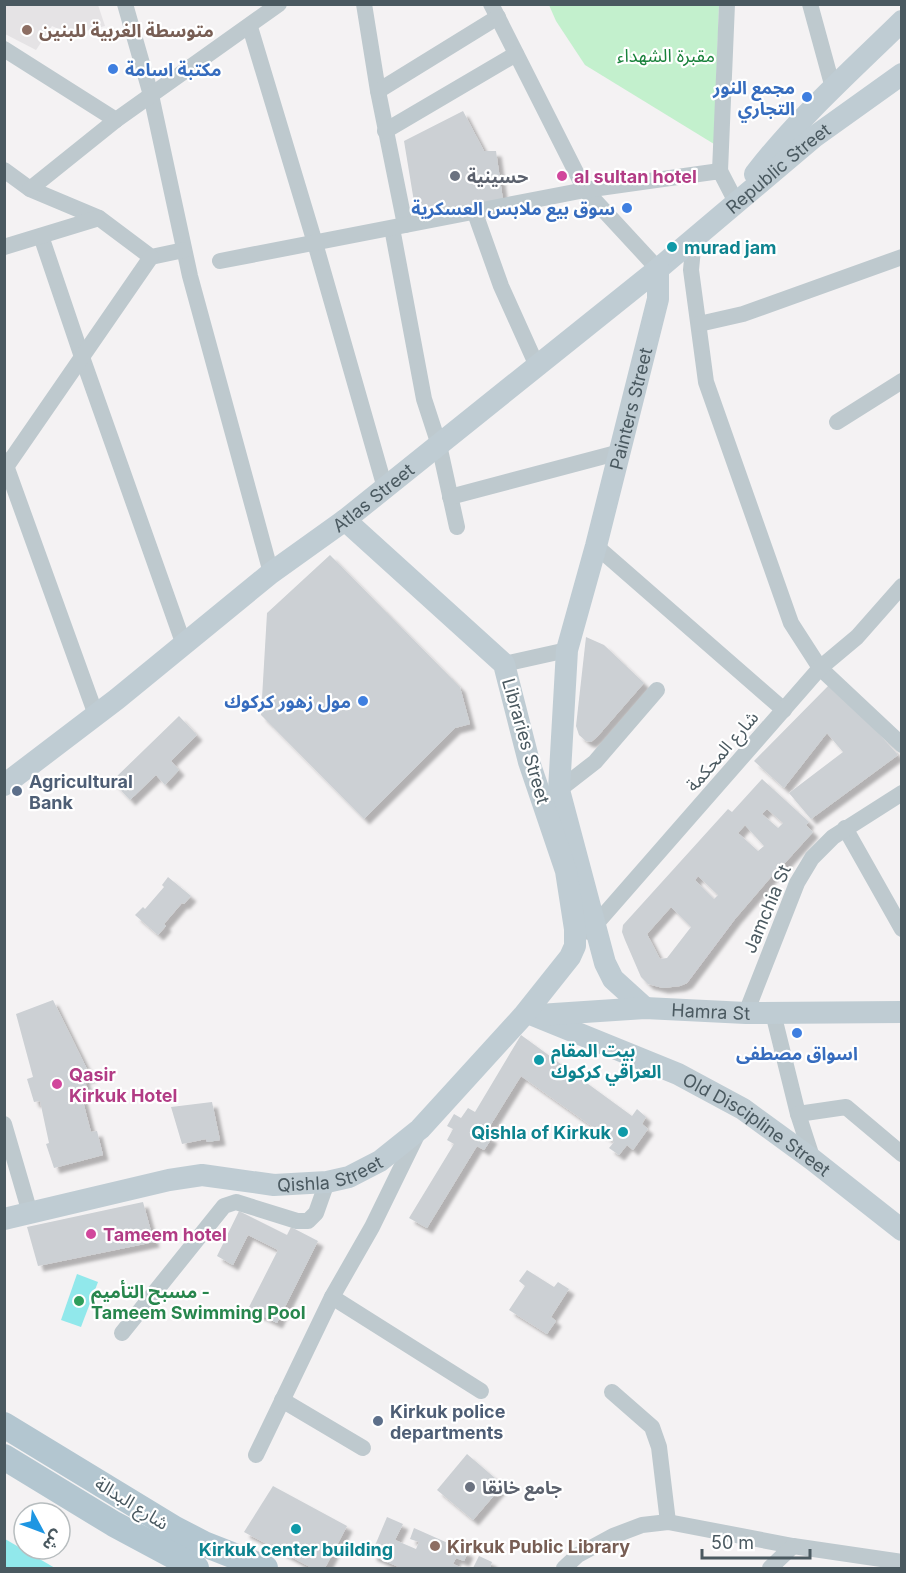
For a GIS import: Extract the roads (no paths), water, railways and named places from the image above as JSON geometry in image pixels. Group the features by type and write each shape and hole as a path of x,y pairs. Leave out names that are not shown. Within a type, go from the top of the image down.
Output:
{"main road":[{"name":"شارع البدالة","path":"4,1425 175,1530 265,1569"},
{"name":"شارع البدالة","path":"4,1457 114,1524 196,1569"}],"street":[{"path":"125,4 151,96 184,250 271,573"},
{"path":"30,189 116,120 250,27 279,4"},
{"path":"363,4 386,131 424,399 439,445 457,527"},
{"path":"727,4 720,171 736,202"},
{"path":"810,4 832,88"},
{"path":"378,91 494,11 585,190 658,269"},
{"name":"Republic Street","path":"736,202 790,131 902,21"},
{"path":"250,27 385,488"},
{"path":"386,131 516,54"},
{"path":"8,56 116,120"},
{"name":"Republic Street","path":"736,202 814,137 902,74"},
{"path":"4,170 30,189 99,218 151,257"},
{"path":"220,261 585,190 720,171"},
{"name":"Atlas Street","path":"4,785 96,715 271,573 345,520 658,269 736,202"},
{"path":"475,213 501,286 537,366"},
{"path":"4,247 99,218"},
{"path":"41,236 183,645"},
{"path":"694,238 691,270 705,382 791,623 820,668 902,745"},
{"path":"96,715 5,465 151,257 184,250"},
{"path":"699,324 744,314 902,257"},
{"name":"Painters Street","path":"596,546 658,299 658,269"},
{"path":"837,422 902,381"},
{"path":"450,497 620,452"},
{"name":"Libraries Street","path":"345,520 504,664 529,762 566,871 573,913 573,951"},
{"path":"596,546 784,710"},
{"name":"Libraries Street","path":"596,546 567,650 559,790 605,963 613,979 645,1008"},
{"name":"شارع المحكمة","path":"573,951 820,668 857,637 902,586"},
{"path":"504,664 567,650"},
{"path":"559,790 595,762 657,690"},
{"name":"Jamchia St","path":"746,1013 804,870 822,846 845,828 902,793"},
{"path":"845,828 902,928"},
{"name":"Qishla Street","path":"4,1219 169,1180 202,1175 274,1185 327,1182 349,1177 381,1161 420,1129 528,1015 573,951"},
{"name":"Hamra St","path":"528,1015 645,1008 746,1013 902,1012"},
{"path":"773,1013 798,1114 813,1160"},
{"name":"Old Discipline Street","path":"528,1015 678,1074 743,1109 813,1160 902,1230"},
{"path":"798,1114 846,1107 902,1154"},
{"path":"4,1124 30,1213"},
{"path":"256,1455 332,1296 372,1227 420,1129"},
{"path":"122,1333 224,1206 236,1202 297,1221 308,1221 316,1213 327,1182"},
{"path":"332,1296 481,1391"},
{"path":"612,1392 652,1427 659,1447 668,1522"},
{"path":"282,1400 363,1448"},
{"path":"564,1569 578,1556 613,1536 642,1525 668,1522 792,1546 902,1562"},
{"path":"770,1569 792,1546"}],"water":[{"name":"مسبح التأميم - Tameem Swimming Pool","path":"77,1274 98,1282 81,1327 61,1320"},
{"path":"5,1539 12,1543 12,1561 43,1561 55,1568 5,1568"}],"place":[{"name":"متوسطة الغربية للبنين","path":"27,30"},
{"name":"مكتبة اسامة","path":"113,69"},
{"name":"مجمع النور التجاري","path":"807,97"},
{"name":"حسينية","path":"455,176"},
{"name":"al sultan hotel","path":"562,176"},
{"name":"سوق بيع ملابس العسكرية","path":"627,208"},
{"name":"murad jam","path":"672,247"},
{"name":"مول زهور كركوك","path":"363,701"},
{"name":"Agricultural Bank","path":"17,791"},
{"name":"اسواق مصطفى","path":"797,1033"},
{"name":"بيت المقام العراقي كركوك","path":"539,1060"},
{"name":"Qasir Kirkuk Hotel","path":"57,1084"},
{"name":"Qishla of Kirkuk","path":"623,1132"},
{"name":"Tameem hotel","path":"91,1234"},
{"name":"مسبح التأميم - Tameem Swimming Pool","path":"79,1301"},
{"name":"Kirkuk police departments","path":"378,1421"},
{"name":"جامع خانقا","path":"470,1487"},
{"name":"Kirkuk center building","path":"296,1529"},
{"name":"Kirkuk Public Library","path":"435,1546"}],"park label":[{"name":"مقبرة الشهداء","path":"666,55"}]}
